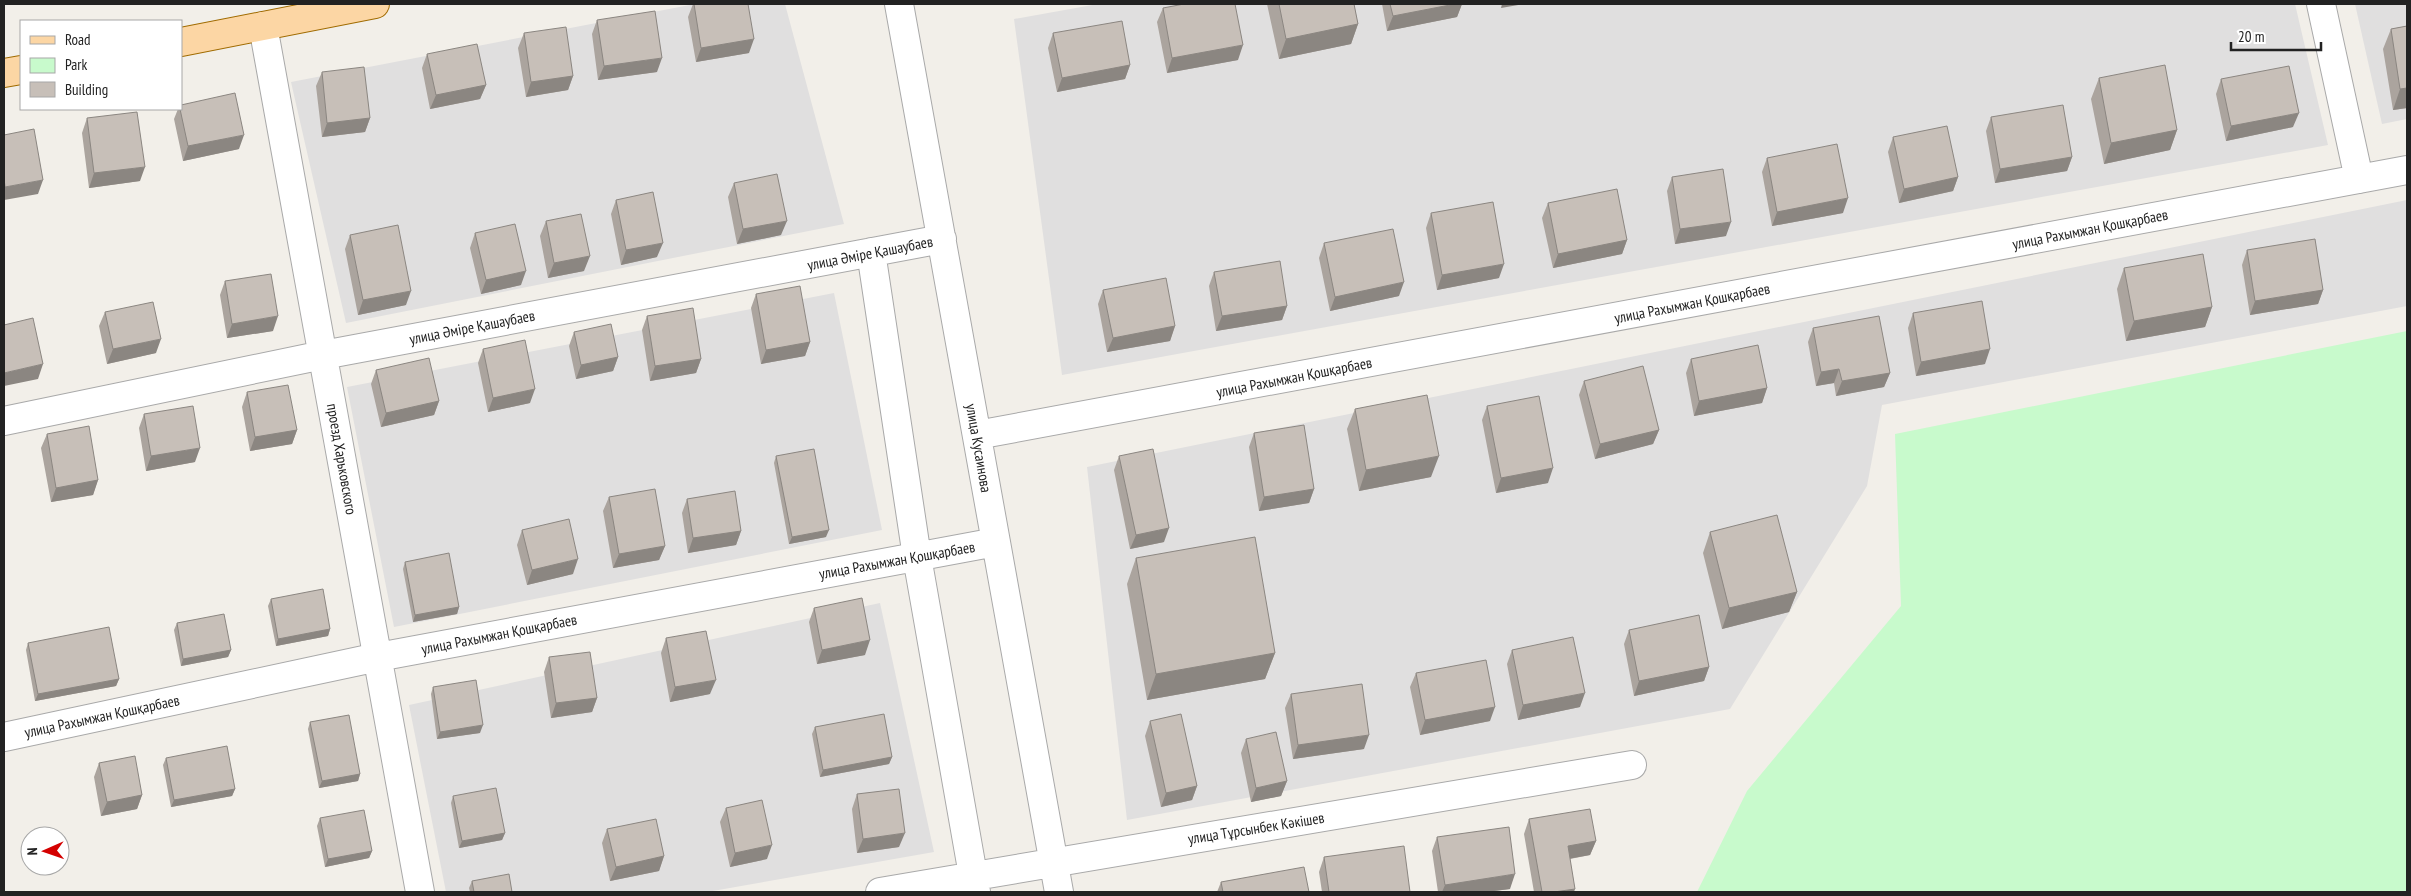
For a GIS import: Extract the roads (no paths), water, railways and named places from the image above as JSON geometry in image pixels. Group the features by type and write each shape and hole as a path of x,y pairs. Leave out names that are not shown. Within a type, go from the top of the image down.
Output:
{"main road":[{"path":"182,42 263,26 295,12 375,4"},
{"path":"4,73 20,70"}],"street":[{"name":"улица Кусаинова","path":"899,4 1059,892"},
{"path":"2321,4 2359,179"},
{"name":"проезд Харьковского","path":"263,26 420,892"},
{"name":"улица Рахымжан Қошқарбаев","path":"977,435 2407,170"},
{"name":"улица Әміре Қашаубаев","path":"4,421 323,355 942,239"},
{"path":"871,252 917,557 975,884"},
{"name":"улица Рахымжан Қошқарбаев","path":"4,737 378,657 996,542"},
{"name":"улица Тұрсынбек Кәкішев","path":"880,892 975,884 1053,862 1632,765"}]}
